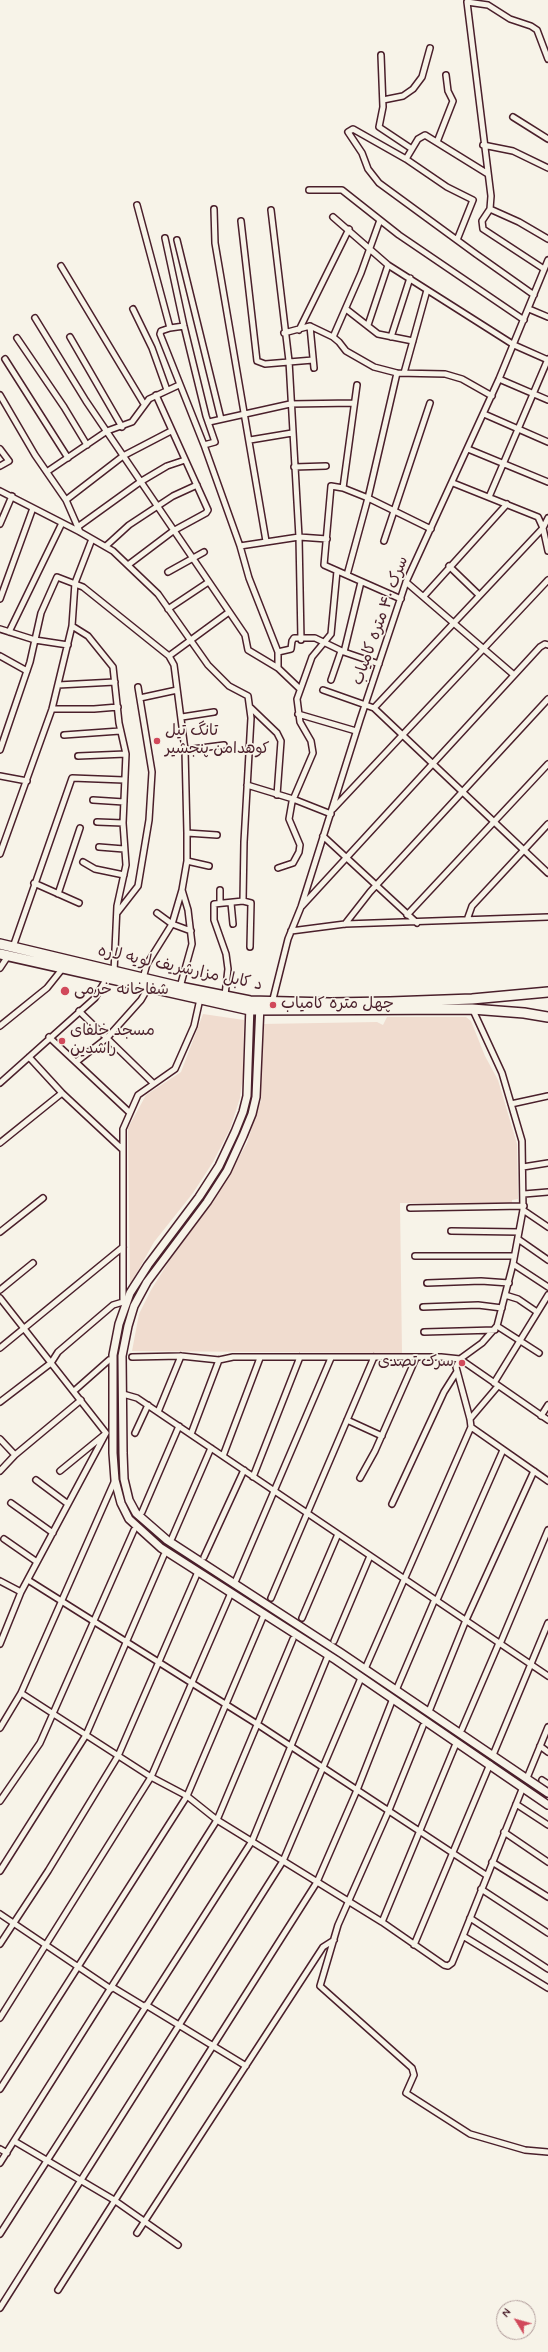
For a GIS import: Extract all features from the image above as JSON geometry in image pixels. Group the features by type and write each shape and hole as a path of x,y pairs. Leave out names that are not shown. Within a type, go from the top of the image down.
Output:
{"highway":[{"name":"د کابل مزارشریف لویه لاره","path":"0,944 180,987 225,995 255,1006 272,1003 390,1002 472,999 548,992"},
{"name":"د کابل مزارشریف لویه لاره","path":"4,955 200,999 255,1006 472,1009 524,1013 548,1017"}],"main road":[{"path":"255,1006 247,1096 243,1112 235,1132 219,1166 199,1197 148,1265 124,1302 113,1355 115,1480 121,1503 129,1519 141,1532 161,1548 249,1602 490,1764 548,1805"},
{"path":"255,1006 258,1071 252,1114 223,1177 138,1297 124,1341 122,1356 124,1478 129,1500 136,1513 167,1540 365,1669 548,1793"},
{"path":"249,1602 253,1595"}],"street":[{"path":"544,269 483,229 482,221 490,208 491,196 483,145 467,2 488,5 510,19 531,26 537,30 548,58"},
{"path":"383,100 403,96 413,89 422,77 430,48"},
{"path":"381,55 383,100 379,127 412,149"},
{"path":"437,142 453,101 448,91 446,75"},
{"path":"513,116 548,139"},
{"path":"456,240 473,200 353,129 348,132 362,153 368,169 380,183 456,240 534,295"},
{"path":"406,159 421,135 425,134 488,174"},
{"path":"483,145 513,151 548,168"},
{"path":"309,190 342,190 380,220 524,320"},
{"path":"137,205 170,328"},
{"path":"490,208 519,222 548,239"},
{"path":"214,209 215,243 244,414 250,440 266,541"},
{"path":"271,210 284,333 289,361 290,404 299,537 301,640"},
{"path":"332,217 348,229 388,265 514,345 548,360 488,497"},
{"path":"333,337 361,273 369,247 380,220"},
{"path":"241,221 257,361 265,364 313,360"},
{"path":"299,330 348,229"},
{"path":"165,238 184,326 215,442 204,445"},
{"path":"177,240 221,419"},
{"name":"سرک ۴۰ متره کامیاب","path":"272,1003 291,931 301,907 332,812 356,730 406,582 492,396 548,260"},
{"path":"368,325 388,265"},
{"path":"61,266 144,404"},
{"path":"391,337 410,278"},
{"path":"404,373 427,290"},
{"path":"133,309 152,348 167,390"},
{"path":"346,309 378,334 386,338 391,337 413,342"},
{"path":"528,309 548,317"},
{"path":"35,318 86,401 140,482 158,506 207,583 245,635 248,650 278,668 300,689"},
{"path":"184,326 170,328 161,331 160,334 204,445 240,546 249,578 278,652 278,668"},
{"path":"284,333 310,326 333,337 346,351 374,367 397,373 445,374 462,379 492,396"},
{"path":"310,326 314,368"},
{"path":"70,337 122,427"},
{"path":"17,338 64,407 86,445"},
{"path":"5,359 68,458"},
{"path":"347,575 368,498 397,373"},
{"path":"499,379 548,400"},
{"path":"48,471 107,431 122,427 132,422 144,404 156,395 179,385"},
{"path":"343,488 356,386"},
{"path":"0,395 35,454 48,471 66,500 79,526 80,532"},
{"path":"128,566 173,531 206,513 208,510 171,432 156,395"},
{"path":"209,422 290,404 354,403"},
{"path":"384,541 430,403"},
{"path":"484,414 548,442"},
{"path":"66,500 124,456 171,432"},
{"path":"250,440 292,432"},
{"path":"0,449 9,461 0,466"},
{"path":"468,449 548,482"},
{"path":"79,526 140,482 167,466 185,460"},
{"path":"294,466 326,466"},
{"path":"453,483 538,517 543,528 548,551"},
{"path":"106,546 129,525 173,496 197,485"},
{"path":"401,599 324,566 331,486 343,488 368,498 431,529"},
{"path":"0,491 106,546 158,594 190,642 208,665 229,686 248,696 251,708 243,901"},
{"path":"0,524 12,496"},
{"path":"424,596 449,566 507,504"},
{"path":"0,599 33,508"},
{"path":"374,708 543,528 548,518"},
{"path":"9,632 62,523"},
{"path":"240,546 299,537 327,539"},
{"path":"0,854 52,709 72,626 75,583 92,539"},
{"path":"168,572 204,552"},
{"path":"449,566 479,595"},
{"path":"278,868 293,863 299,852 300,845 289,819 293,799 313,753 311,741 302,728 298,714 297,699 312,657 331,634 337,571"},
{"path":"0,750 27,671 41,613 55,579 58,577 75,583 94,595 169,656 174,665 182,717 185,750 187,861 182,890 172,924 147,964 143,978"},
{"path":"247,785 332,812 548,580"},
{"path":"331,680 343,651 361,582"},
{"path":"406,582 514,675"},
{"path":"168,609 207,583"},
{"path":"169,656 229,612"},
{"path":"72,626 88,636 113,667 120,731 126,754 123,823 126,865 117,912 114,972"},
{"path":"0,629 35,640 68,645"},
{"path":"278,652 291,649 292,640 294,638 301,640 315,638 343,651 379,664"},
{"path":"301,907 540,647 545,644 548,645"},
{"path":"0,656 27,671"},
{"path":"58,685 115,682"},
{"path":"117,912 138,886 149,820 152,772 138,687"},
{"path":"140,698 177,690"},
{"path":"323,690 366,703 374,708 434,763 548,873"},
{"path":"344,924 376,886 548,699"},
{"path":"52,709 94,709 118,707"},
{"path":"251,708 277,733 281,741 278,795"},
{"path":"182,717 214,712"},
{"path":"298,714 356,730"},
{"path":"64,735 120,731"},
{"path":"185,750 224,745"},
{"path":"78,756 126,754"},
{"path":"407,914 548,764"},
{"path":"0,776 27,781"},
{"path":"13,947 34,883 72,778 124,780"},
{"path":"93,800 124,802"},
{"path":"97,822 123,823"},
{"path":"466,920 472,906 548,824"},
{"path":"58,894 80,828"},
{"path":"187,833 216,835"},
{"path":"324,836 417,923"},
{"path":"99,847 124,849"},
{"path":"187,861 209,866"},
{"path":"83,862 95,869 124,875"},
{"path":"34,883 79,903"},
{"path":"180,987 192,944 186,899 182,890"},
{"path":"220,890 220,903"},
{"path":"225,995 228,969 226,954 214,920 213,906 220,903 243,901 251,903 250,947"},
{"path":"231,903 233,924"},
{"path":"157,913 172,924 191,932"},
{"path":"291,931 344,924 417,923 548,916"},
{"path":"0,968 4,955"},
{"path":"0,1026 47,988 62,968"},
{"path":"0,1083 49,1037 95,998 107,978"},
{"path":"76,1062 107,1038 141,1000 148,988"},
{"path":"0,1402 51,1363 58,1352 113,1305 124,1302 123,1129 129,1112 138,1095 175,1070 194,1026 200,999"},
{"path":"365,1669 403,1578 471,1427 470,1419 456,1374 456,1367 460,1360 496,1328 513,1264 523,1208 524,1194 522,1141 502,1073 472,1009 472,999"},
{"path":"79,1011 153,1084"},
{"path":"49,1037 129,1112"},
{"path":"29,1057 62,1093 122,1149"},
{"path":"0,1143 62,1093"},
{"path":"511,1104 548,1096"},
{"path":"523,1167 548,1163"},
{"path":"524,1194 548,1192"},
{"path":"0,1232 44,1198"},
{"path":"410,1208 523,1208 548,1227"},
{"path":"451,1231 519,1232"},
{"path":"518,1239 548,1260"},
{"path":"0,1348 123,1247"},
{"path":"415,1256 514,1256"},
{"path":"0,1290 33,1263"},
{"path":"513,1264 548,1288"},
{"path":"427,1283 481,1280 508,1283"},
{"path":"505,1295 518,1299 537,1312"},
{"path":"470,1419 496,1384 520,1340 548,1295"},
{"path":"0,1298 74,1390 106,1433"},
{"path":"422,1307 478,1305 502,1308"},
{"path":"424,1332 496,1328 520,1340 539,1353"},
{"path":"158,1412 181,1356"},
{"path":"132,1357 181,1356 218,1360 233,1357 441,1357 460,1360 548,1420"},
{"path":"253,1477 300,1357"},
{"path":"271,1598 374,1357"},
{"path":"223,1456 260,1358"},
{"path":"236,1580 331,1358"},
{"path":"360,1478 382,1436 416,1358"},
{"path":"74,1390 109,1360"},
{"path":"191,1434 218,1360"},
{"path":"392,1504 444,1392 456,1374"},
{"path":"123,1394 137,1398 148,1405 548,1676"},
{"path":"0,1471 14,1455 81,1400"},
{"path":"135,1433 148,1405"},
{"path":"541,1416 548,1405"},
{"path":"347,1420 382,1436"},
{"path":"142,1512 179,1426"},
{"path":"471,1427 548,1481"},
{"path":"60,1471 106,1433 113,1429"},
{"path":"0,1644 28,1580 106,1433"},
{"path":"0,1439 14,1455"},
{"path":"172,1538 211,1448"},
{"path":"397,1688 503,1450"},
{"path":"204,1557 244,1470"},
{"path":"430,1710 466,1620 534,1471"},
{"path":"36,1480 68,1504"},
{"path":"0,1728 21,1693 115,1480"},
{"path":"10,1503 53,1533"},
{"path":"0,1801 40,1743 134,1530"},
{"path":"462,1729 548,1530"},
{"path":"302,1618 338,1534"},
{"path":"4,1539 38,1562"},
{"path":"0,1871 86,1736 164,1555"},
{"path":"334,1641 370,1556"},
{"path":"0,1944 48,1871 118,1756 197,1574"},
{"path":"28,1580 95,1620 324,1767 486,1875"},
{"path":"0,1581 22,1592"},
{"path":"0,2018 151,1777 230,1595"},
{"path":"0,2089 186,1796 263,1617"},
{"path":"493,1755 548,1622"},
{"path":"0,2164 217,1820 293,1639"},
{"path":"0,2234 252,1841 327,1658"},
{"path":"0,2308 283,1860 361,1678"},
{"path":"21,1693 151,1777 186,1796 217,1820 382,1922 444,1966 448,1966 452,1963 486,1875 523,1787"},
{"path":"58,2290 317,1882 357,1790 392,1701"},
{"path":"423,1726 389,1810 349,1902 334,1940 320,1986 412,2068 414,2075 406,2093 470,2134 525,2150 548,2152"},
{"path":"527,1778 548,1727"},
{"path":"382,1922 455,1746"},
{"path":"540,1746 548,1752"},
{"path":"414,1945 454,1854 490,1764"},
{"path":"542,1780 548,1784"},
{"path":"516,1804 548,1825"},
{"path":"504,1832 548,1862"},
{"path":"492,1862 548,1897"},
{"path":"481,1889 548,1933"},
{"path":"0,1914 78,1968 179,2025 212,2047 246,2066"},
{"path":"470,1918 548,1969"},
{"path":"463,1936 548,1988"},
{"path":"137,2232 323,1947 334,1940"},
{"path":"14,2141 114,2200 178,2244"},
{"path":"0,2149 7,2153"}],"shaded area":[{"path":"203,1014 244,1020 243,1076 240,1098 230,1129 213,1162 193,1193 154,1242 130,1285 128,1128 146,1095 181,1072"},
{"path":"387,1017 466,1017 471,1021 485,1056 498,1080 517,1144 518,1199 512,1200 512,1204 400,1203 402,1353 132,1351 139,1314 151,1290 171,1258 214,1200 247,1143 261,1100 261,1024 377,1022 383,1025"}],"place":[{"name":"تانگ تیل کوهدامن پنجشیر","path":"157,741"},
{"name":"شفاخانه خرمی","path":"65,991"},
{"name":"چهل متره کامیاب","path":"273,1005"},
{"name":"مسجد خلفای راشدین","path":"62,1041"},
{"name":"سرک تصدی","path":"462,1363"}]}
